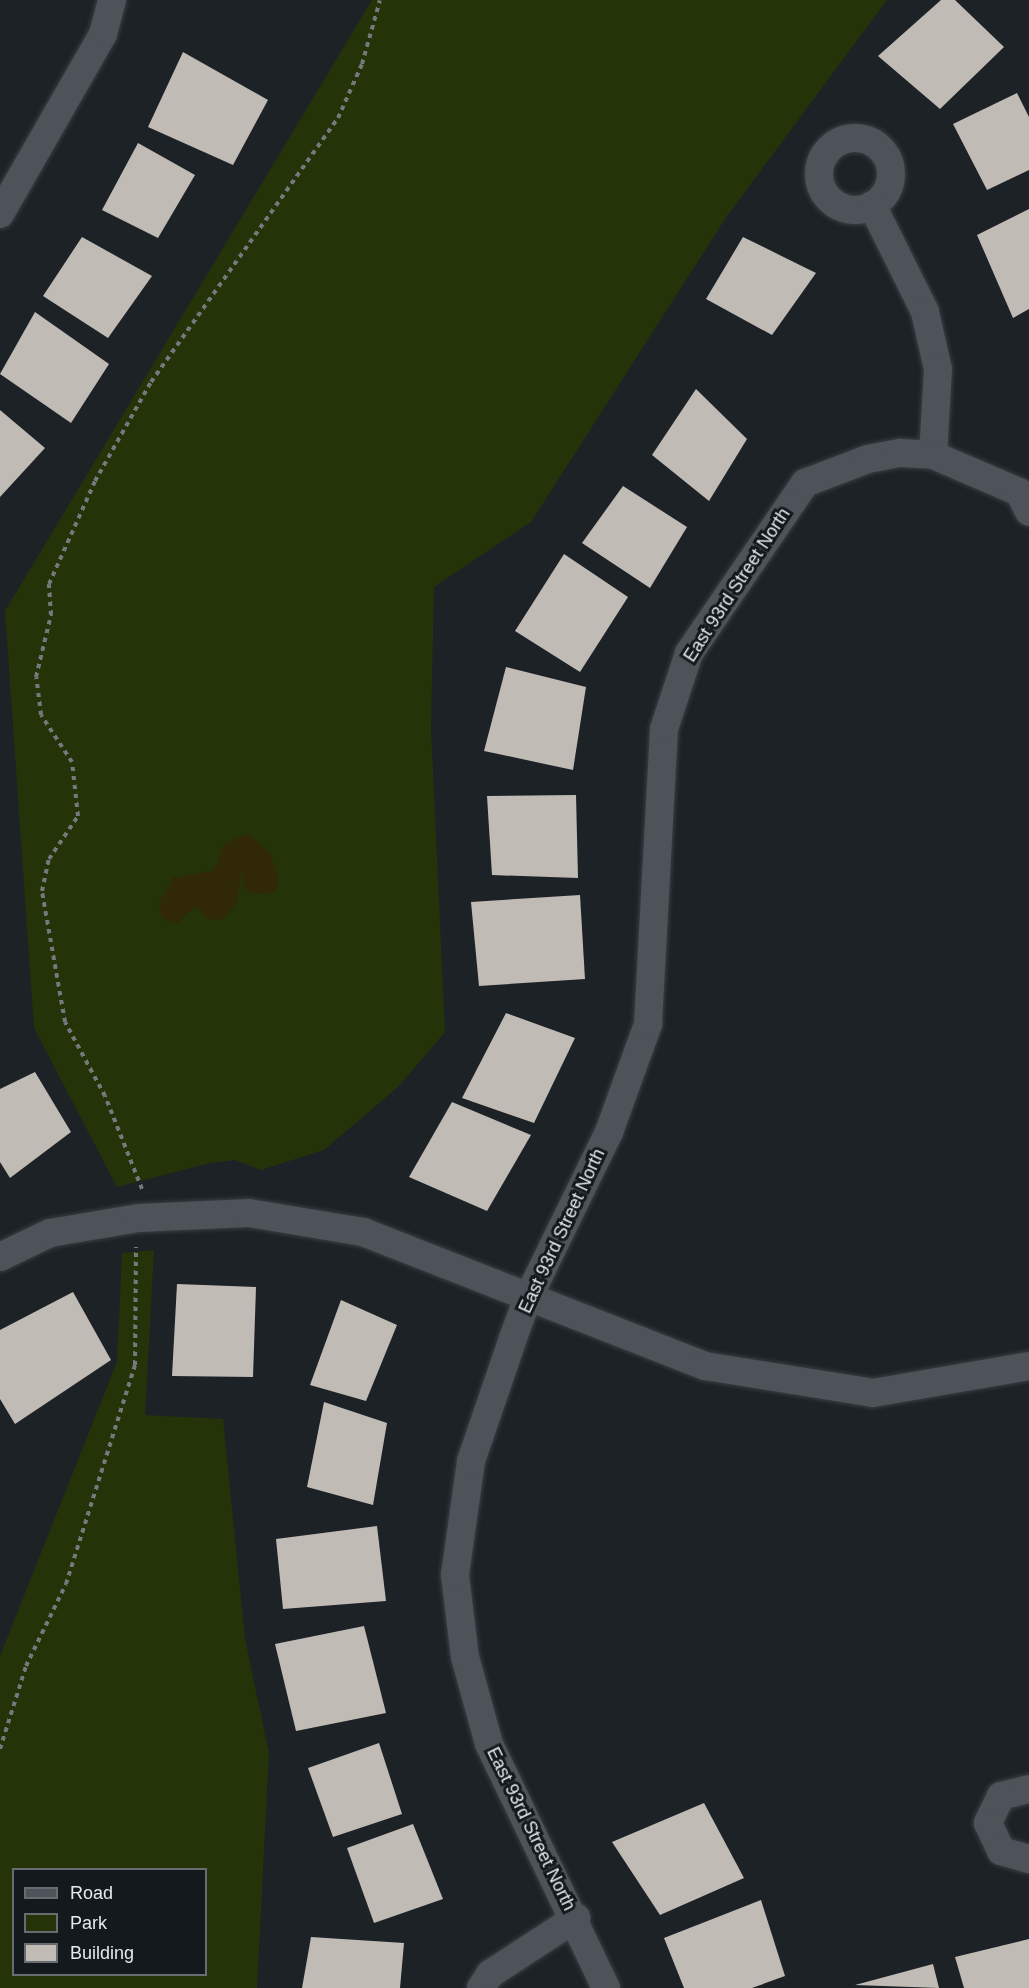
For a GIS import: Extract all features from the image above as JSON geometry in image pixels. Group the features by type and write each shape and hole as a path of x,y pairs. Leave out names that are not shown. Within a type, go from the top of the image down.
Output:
{"street":[{"path":"0,214 103,34 112,0"},
{"path":"872,205 925,312 938,369 933,455 1019,492 1029,512"},
{"name":"East 93rd Street North","path":"606,1988 576,1918 489,1744 465,1657 455,1575 471,1461 527,1300 609,1132 648,1024 664,729 689,653 805,483 868,459 900,453 933,455"},
{"path":"0,1257 50,1233 139,1218 249,1213 363,1232 527,1300 705,1366 873,1393 1029,1366"},
{"path":"1029,1789 1001,1796 988,1823 997,1848 1016,1859 1029,1859"},
{"path":"481,1988 490,1974 576,1918"}],"path":[{"path":"0,1749 26,1666 66,1584 135,1365 139,1218 142,1190 122,1134 65,1022 42,891 49,860 78,816 72,762 41,716 36,676 51,615 49,584 95,481 151,382 338,118 362,64 380,0"}],"green space":[{"path":"372,0 887,0 727,216 531,522 434,587 431,728 445,1032 398,1087 324,1150 261,1170 235,1160 210,1163 117,1187 34,1028 5,611"},
{"path":"154,1250 145,1415 223,1419 245,1639 269,1753 257,1988 0,1988 0,1656 117,1362 122,1253"}],"sand":[{"path":"248,834 269,852 278,875 276,892 253,894 246,890 241,872 237,902 223,920 208,919 196,906 176,924 162,918 159,903 173,878 213,871 225,844"}],"building":[{"path":"941,0 955,0 1004,47 940,109 878,56"},
{"path":"183,52 268,100 233,165 148,127"},
{"path":"1017,93 1029,117 1029,170 987,190 953,124"},
{"path":"138,143 195,175 158,238 102,210"},
{"path":"1029,209 1029,309 1013,318 977,235"},
{"path":"82,237 152,276 108,338 43,296"},
{"path":"743,237 816,273 772,335 706,299"},
{"path":"35,312 109,364 71,423 0,374"},
{"path":"696,389 747,439 709,501 652,455"},
{"path":"0,410 45,448 0,497"},
{"path":"623,486 687,527 650,588 582,543"},
{"path":"564,554 628,597 580,672 515,631"},
{"path":"506,667 586,687 573,770 484,751"},
{"path":"576,795 578,878 492,875 487,796"},
{"path":"580,895 585,979 479,986 471,902"},
{"path":"506,1013 575,1038 534,1123 462,1098"},
{"path":"35,1072 71,1132 10,1178 0,1162 0,1089"},
{"path":"452,1102 531,1135 487,1211 409,1177"},
{"path":"177,1284 256,1287 253,1377 172,1376"},
{"path":"73,1292 111,1360 15,1424 0,1399 0,1330"},
{"path":"341,1300 397,1325 366,1401 310,1385"},
{"path":"324,1402 387,1423 373,1505 307,1487"},
{"path":"377,1526 386,1601 283,1609 276,1539"},
{"path":"364,1626 386,1713 296,1731 275,1644"},
{"path":"379,1743 402,1814 333,1837 308,1768"},
{"path":"704,1803 744,1878 660,1915 612,1842"},
{"path":"413,1824 443,1899 374,1923 347,1848"},
{"path":"761,1900 785,1976 752,1988 684,1988 664,1938"},
{"path":"311,1937 404,1943 400,1988 302,1988"},
{"path":"1029,1939 1029,1988 964,1988 955,1957"},
{"path":"933,1964 939,1988 855,1985"}]}
